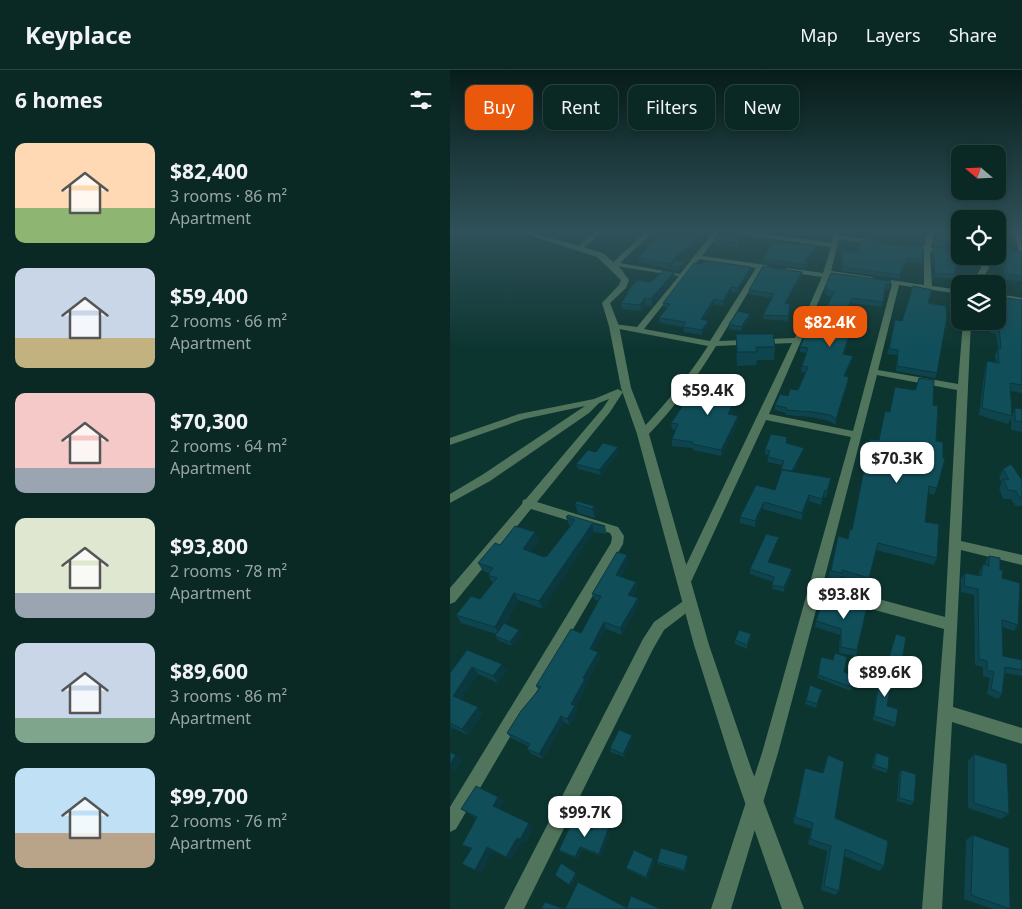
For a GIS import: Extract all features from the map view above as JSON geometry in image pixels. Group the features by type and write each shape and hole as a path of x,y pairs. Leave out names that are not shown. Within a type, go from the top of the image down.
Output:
{"street":[{"path":"616,269 625,280 622,286 606,303 614,326 622,390 644,434 685,580 689,604 753,803 793,909"},
{"path":"641,269 681,275"},
{"path":"639,330 686,269"},
{"path":"644,434 683,389 713,344 758,269"},
{"path":"786,269 951,291"},
{"path":"685,580 764,416 828,269"},
{"path":"928,269 928,287"},
{"path":"721,909 770,753 874,372 896,283"},
{"path":"1006,297 1022,300"},
{"path":"614,326 713,344 798,340"},
{"path":"932,909 956,544 962,388 966,330"},
{"path":"874,372 962,388"},
{"path":"450,442 522,416 596,401 622,390"},
{"path":"450,598 622,390"},
{"path":"450,498 486,478 586,411 596,401"},
{"path":"764,416 857,435"},
{"path":"450,823 617,544 618,536 614,530 528,503"},
{"path":"956,544 1022,560"},
{"path":"815,588 951,625"},
{"path":"514,909 648,644 659,626 689,604"},
{"path":"946,712 1022,736"}],"building":[{"path":"689,269 750,269 738,288 731,287 723,301 714,299 701,319 708,321 702,330 683,327 686,322 659,318 670,304 663,303"},
{"path":"761,269 783,269 802,272 785,303 790,304 788,316 763,315 774,294 749,290"},
{"path":"858,269 902,269 900,275"},
{"path":"934,269 956,269 955,274 934,273"},
{"path":"1007,269 1022,269 1022,276 1008,274"},
{"path":"664,270 674,272 651,299 645,298 640,305 621,303 628,293 626,293 637,280 651,282"},
{"path":"831,273 891,281 890,284 886,284 883,302 852,298 846,312 841,327 851,329 843,354 853,356 844,376 849,377 836,419 830,415 786,410 787,408 775,405 780,394 788,396 790,389 798,390 808,367 802,366 808,348 800,347 809,327 812,327 814,322 819,323 834,292 826,290 828,288 825,287"},
{"path":"913,286 932,290 928,303 946,306 947,317 937,373 897,366 898,350 889,349 895,320 902,321"},
{"path":"1006,298 1022,300 1022,385 1010,383 1012,416 982,408 987,361 999,363 998,348 1001,348 999,330 1006,330"},
{"path":"738,311 750,314 741,327 729,324"},
{"path":"736,334 773,334 775,347 756,347 757,352 737,352"},
{"path":"919,378 934,380 933,405 938,406 936,441 943,442 943,458 945,459 937,488 929,486 925,522 939,524 937,558 878,543 869,578 842,570 842,573 831,571 838,536 848,539 850,529 852,530 870,439 879,440 885,411 890,412 895,387 914,390"},
{"path":"723,379 738,380 736,386 741,387 728,414 738,416 721,450 692,444 693,442 672,439 678,424 671,423 697,385 717,389"},
{"path":"1015,408 1022,409 1022,422 1015,421"},
{"path":"771,434 787,437 786,443 804,448 792,471 781,469 784,461 768,457 770,451 765,449"},
{"path":"603,443 618,447 599,470 576,464 588,450 596,452"},
{"path":"1011,464 1022,480 1022,498 1020,498 1016,491 1008,490 1003,479 1009,480 1003,469"},
{"path":"782,470 831,478 827,491 825,490 822,499 809,495 802,513 764,502 755,521 740,517 756,485 775,490"},
{"path":"577,501 594,506 592,509 575,504"},
{"path":"568,515 605,526 592,524 539,601 514,593 495,627 456,615 471,596 480,599 497,578 488,575 493,568 478,563 495,543 500,545 515,526 535,532 523,549 544,557 547,556 575,520 566,517"},
{"path":"766,534 779,537 768,562 792,569 784,587 772,585 774,577 750,569"},
{"path":"617,552 627,555 616,575 636,582 628,595 638,598 620,628 604,622 590,649 598,652 583,678 585,679 571,704 575,706 567,719 561,716 539,754 527,749 530,744 507,733 521,711 541,687 536,686 571,629 581,633 601,596 592,594"},
{"path":"989,556 1000,558 1000,570 1003,570 1002,578 1020,583 1018,625 1002,620 1003,656 1022,660 1022,670 1005,667 1002,694 991,689 994,672 987,670 987,661 979,659 978,589 964,586 965,573 981,576 983,564 989,566"},
{"path":"824,597 867,607 857,650 841,647 841,629 816,621"},
{"path":"504,623 519,630 510,642 495,636"},
{"path":"739,630 751,634 747,645 735,640"},
{"path":"896,634 906,637 901,667 888,661"},
{"path":"467,650 502,664 493,676 472,667 453,696 478,707 462,729 450,723 450,673"},
{"path":"835,653 847,657 844,672 855,676 852,687 818,675 821,657 833,660"},
{"path":"881,667 893,672 887,706 898,709 896,723 874,716"},
{"path":"810,685 822,690 817,704 806,700"},
{"path":"619,730 632,735 623,754 610,748"},
{"path":"450,752 456,755 450,764"},
{"path":"876,753 889,757 888,770 874,765"},
{"path":"974,754 1007,764 1009,814 974,803"},
{"path":"828,755 844,762 835,818 888,841 884,866 845,849 839,891 824,886 831,846 810,839 813,823 795,817 805,768 823,773"},
{"path":"901,770 916,774 914,802 899,798"},
{"path":"476,786 498,797 493,806 529,823 520,839 517,838 506,857 487,847 475,870 462,864 472,848 462,845 477,817 461,809"},
{"path":"596,820 610,824 599,854 580,847 575,857 559,850 572,822 592,830"},
{"path":"973,835 1009,848 1010,909 971,895"},
{"path":"661,848 688,856 684,870 657,862"},
{"path":"634,850 653,859 646,877 626,868"},
{"path":"561,863 576,873 569,885 555,875"},
{"path":"578,882 627,908 631,896 661,909 565,909"},
{"path":"545,902 564,909 541,909"}]}
